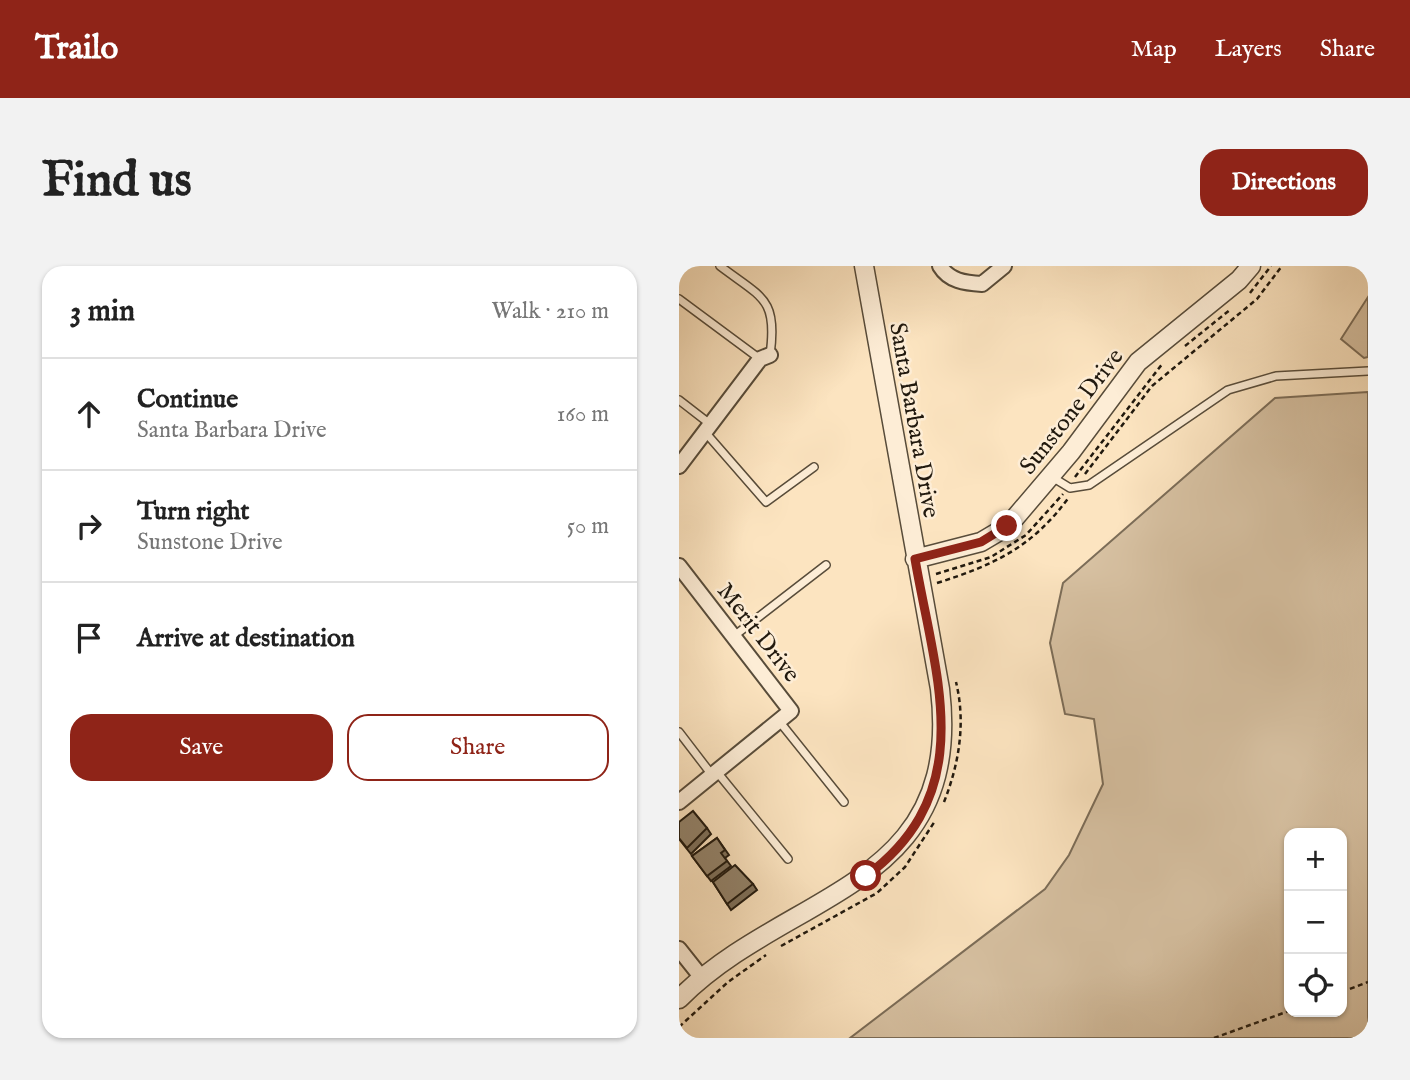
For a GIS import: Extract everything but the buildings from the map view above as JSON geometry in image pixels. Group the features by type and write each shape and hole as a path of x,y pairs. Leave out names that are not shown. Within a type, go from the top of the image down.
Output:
{"street":[{"name":"Santa Barbara Drive","path":"682,990 757,939 850,887 881,865 910,832 940,767 943,715 864,266"},
{"path":"940,266 945,274 962,283 982,284 1004,266"},
{"name":"Sunstone Drive","path":"915,559 981,542 1007,526 1051,477 1138,362 1239,280 1251,266"},
{"path":"679,466 765,357"},
{"name":"Merit Drive","path":"679,566 791,711 679,802"},
{"path":"679,949 702,978"}],"lane":[{"path":"679,299 765,357 774,323 767,302 720,266"},
{"path":"1051,477 1071,488 1089,485 1228,390 1276,376 1368,371"},
{"path":"679,400 707,428 765,502 814,467"},
{"path":"734,636 826,565"},
{"path":"779,720 844,802"},
{"path":"679,732 788,859"}],"path":[{"path":"1248,295 1271,266"},
{"path":"938,590 936,574 991,556 1026,535 1071,488 1152,386 1257,299 1282,266"},
{"path":"1177,352 1233,307"},
{"path":"937,583 1014,553 1038,533 1143,386 1167,359"},
{"path":"944,802 954,776 962,722 956,682"},
{"path":"679,1027 728,982 774,950 877,893 912,860 939,814"},
{"path":"1347,990 1368,982"},
{"path":"1214,1038 1284,1013"}],"shaded area":[{"path":"1368,297 1368,357 1364,358 1341,339"},
{"path":"1368,392 1368,1038 850,1038 1045,889 1069,855 1103,784 1094,719 1065,714 1050,643 1063,583 1275,398"}],"route":[{"path":"866,876 881,865 910,832 940,767 943,738 940,689 915,559 981,542 1007,526"}]}
